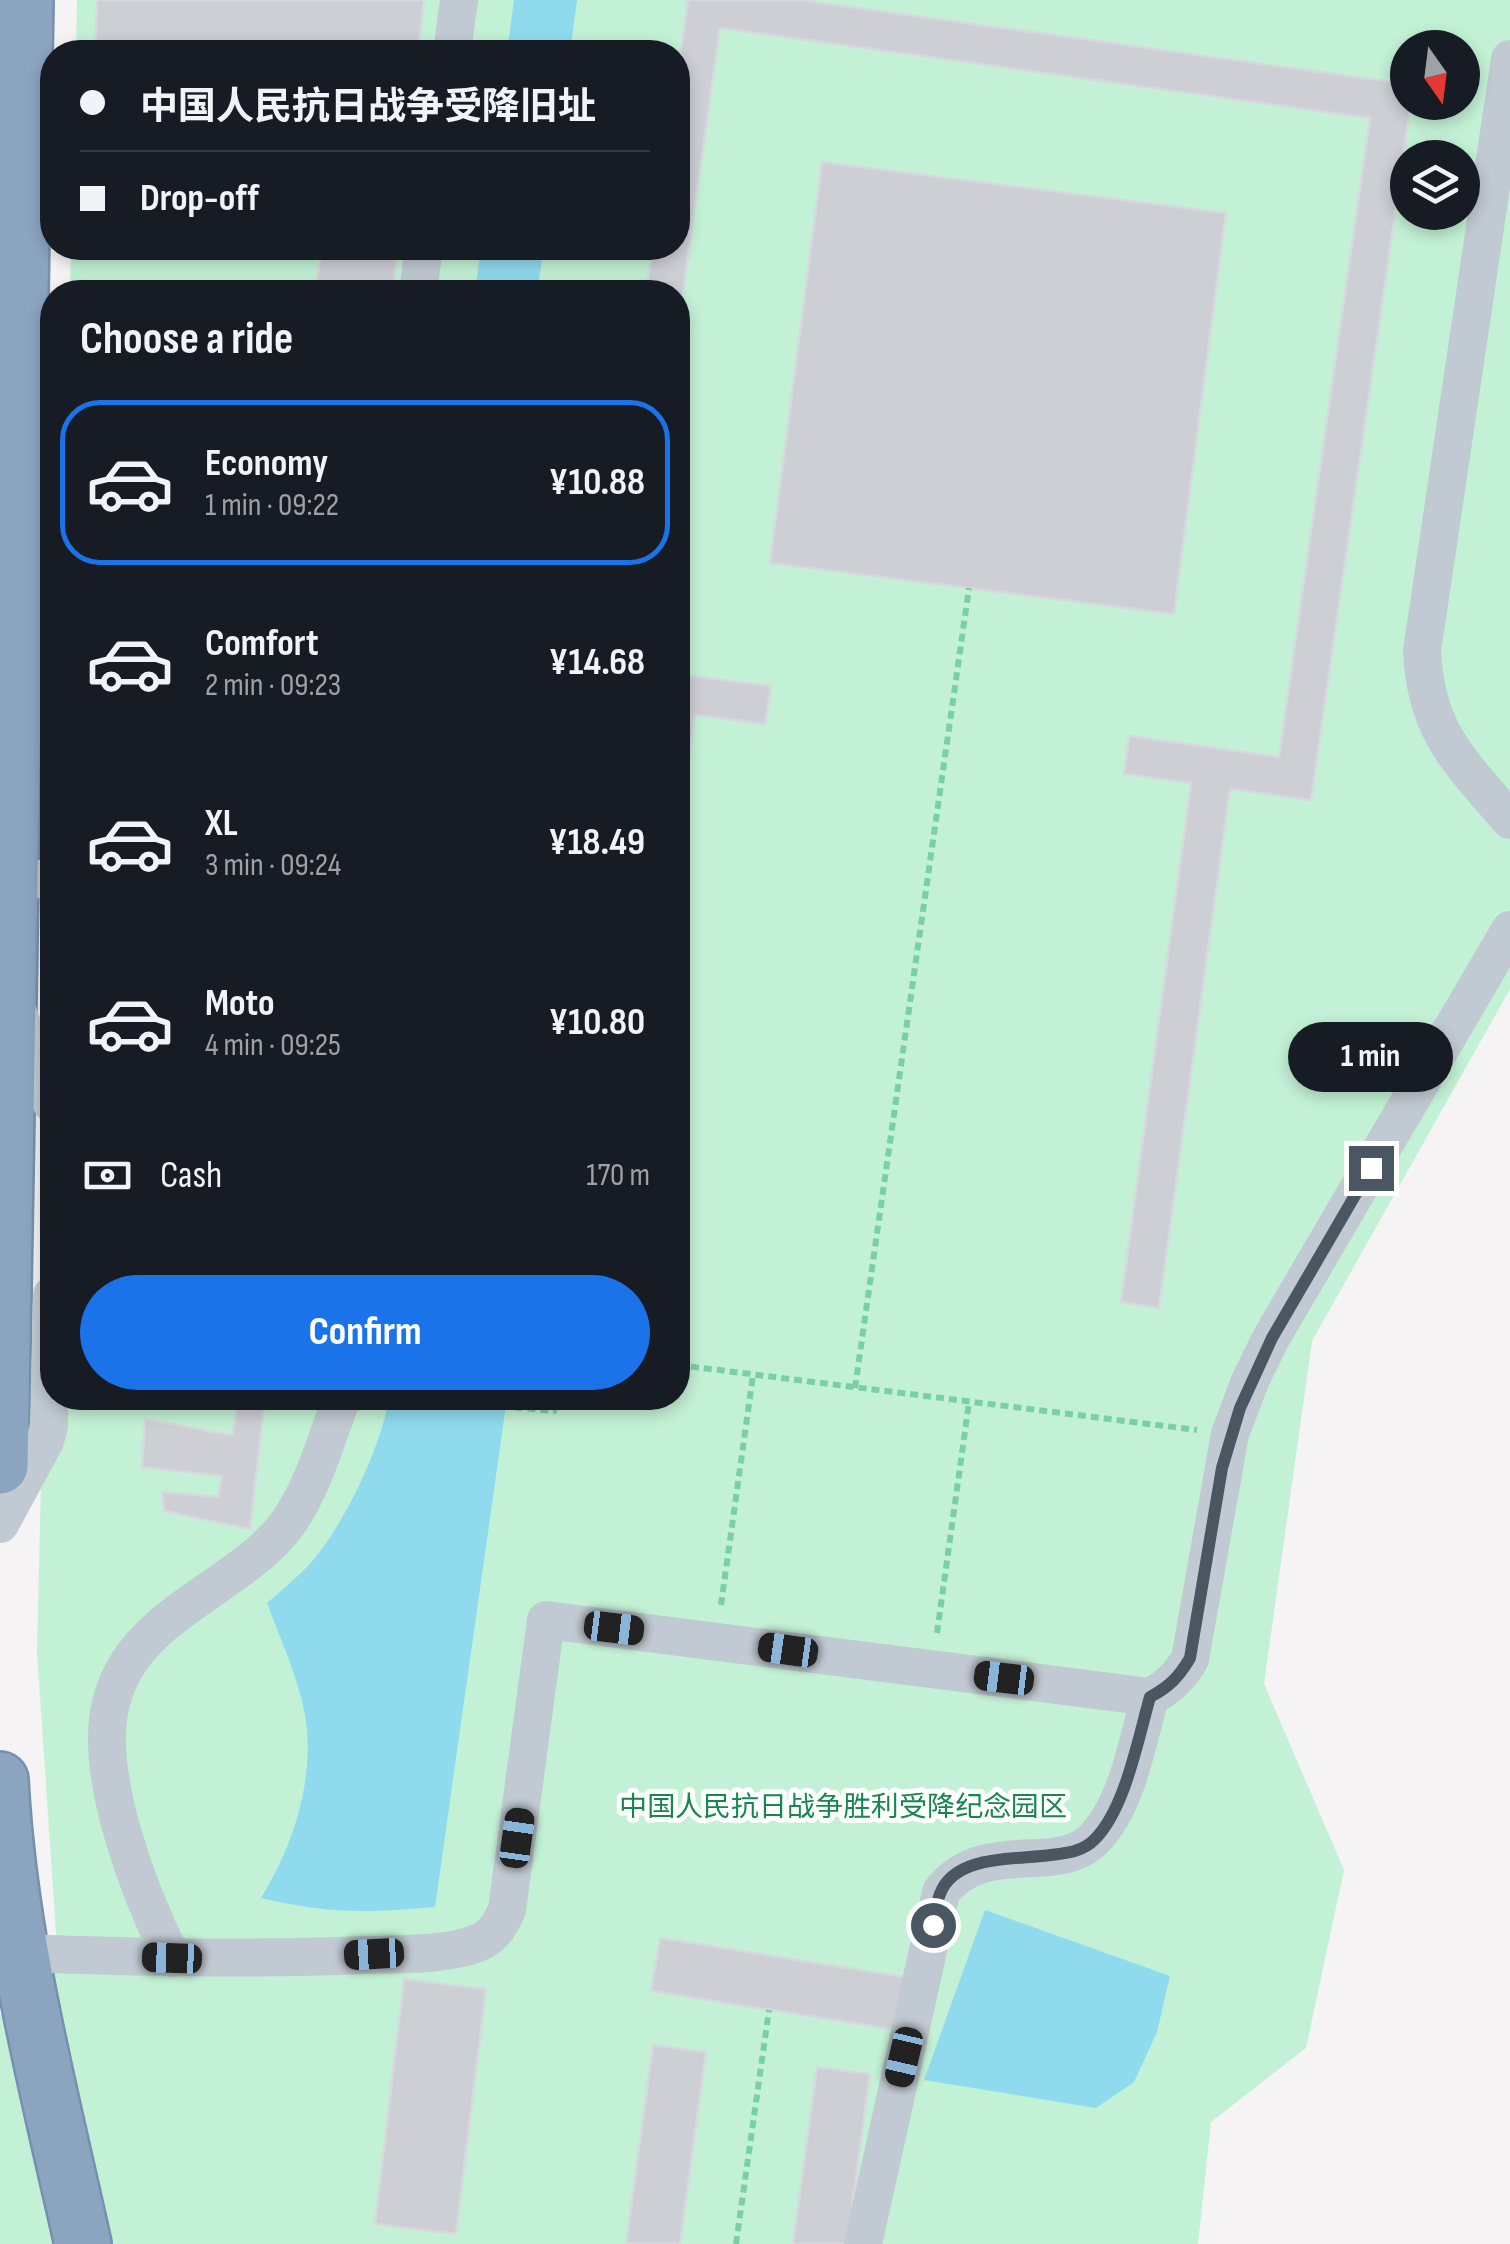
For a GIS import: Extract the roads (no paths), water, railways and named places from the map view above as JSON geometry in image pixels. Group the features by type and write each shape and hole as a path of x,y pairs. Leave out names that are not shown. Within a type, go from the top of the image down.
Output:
{"highway":[{"path":"0,1466 8,988 31,878 36,387 25,0"},
{"path":"0,1780 6,1863 20,1954 83,2244"}],"lane":[{"path":"454,40 459,0"},
{"path":"1510,59 1422,651 1428,703 1438,728 1451,750 1510,820"},
{"path":"20,1954 272,1959 408,1953 467,1947 487,1938 507,1910 546,1620 1150,1697 1168,1688 1190,1658 1230,1434 1250,1382 1510,930"},
{"path":"8,988 40,1072"},
{"path":"0,1524 45,1441 49,1410"},
{"path":"172,1958 142,1891 120,1821 108,1750 110,1706 126,1666 158,1629 269,1545 288,1524 308,1490 338,1410"},
{"path":"863,2244 940,1892 963,1869 983,1862 1074,1852 1093,1841 1124,1787 1150,1697"}],"water":[{"path":"514,0 577,0 572,40 509,40"},
{"path":"479,260 542,260 539,280 477,280"},
{"path":"387,1410 505,1410 435,1907 348,1911 261,1898 283,1857 298,1813 308,1744 299,1691 267,1603 308,1566 334,1531 369,1463"},
{"path":"985,1910 1170,1976 1157,2032 1134,2082 1096,2108 924,2080"}],"park label":[{"name":"中国人民抗日战争胜利受降纪念园区","path":"843,1806"}]}
